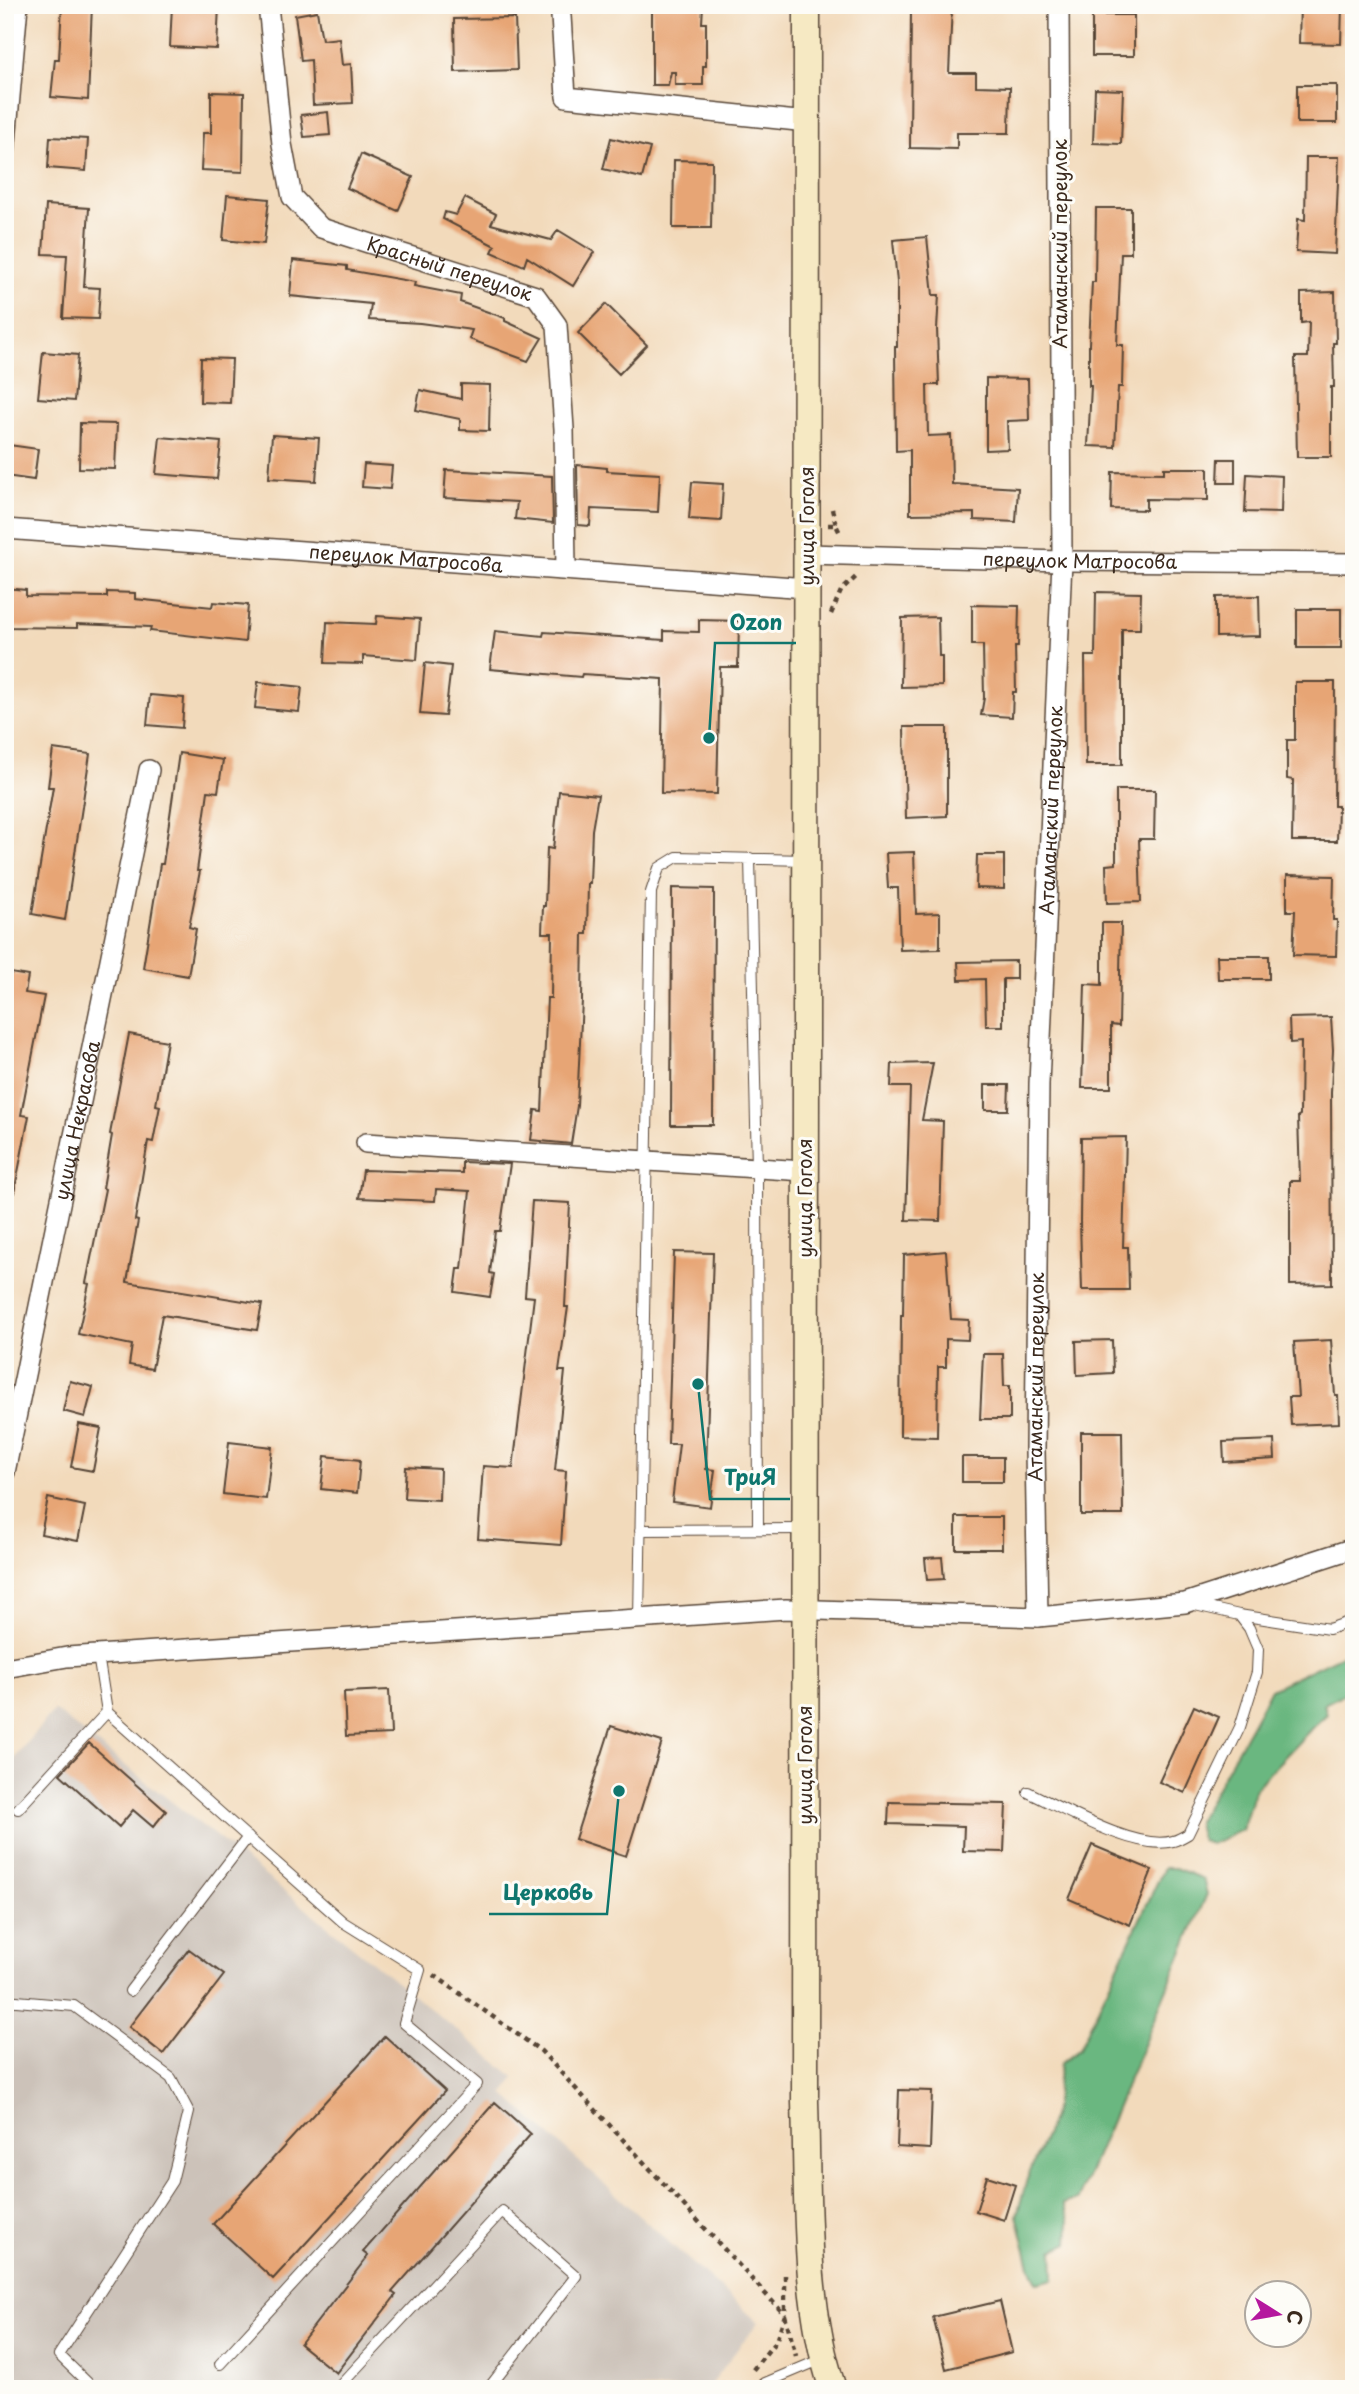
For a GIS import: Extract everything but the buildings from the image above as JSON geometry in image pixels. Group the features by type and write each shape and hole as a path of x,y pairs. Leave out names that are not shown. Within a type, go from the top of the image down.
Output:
{"main road":[{"name":"улица Гоголя","path":"807,5 805,2102 809,2236 816,2311 822,2358 833,2389"}],"street":[{"path":"5,153 18,5"},
{"name":"Красный переулок","path":"268,5 282,144 292,197 321,228 536,296 557,325 564,429 566,570"},
{"name":"Атаманский переулок","path":"1038,1617 1035,1450 1039,1084 1062,561 1059,5"},
{"path":"561,16 565,97 807,122"},
{"name":"переулок Матросова","path":"5,528 807,588"},
{"name":"переулок Матросова","path":"807,554 1062,561 1354,563"},
{"name":"улица Некрасова","path":"5,1472 149,770"},
{"path":"366,1143 805,1171"},
{"path":"6,1664 67,1657 805,1609 1038,1617 1185,1603 1354,1548"}],"lane":[{"path":"639,1619 651,892 659,868 677,857 805,860"},
{"path":"750,858 757,1168 758,1529"},
{"path":"640,1530 805,1529"},
{"path":"1185,1603 1239,1615 1329,1629 1354,1620"},
{"path":"1028,1792 1125,1837 1152,1842 1172,1842 1188,1834 1240,1727 1258,1672 1258,1648 1249,1628 1239,1615"},
{"path":"98,1655 107,1712 343,1922 420,1970 404,2023 477,2084 220,2364"},
{"path":"18,1809 107,1712"},
{"path":"130,1991 248,1837"},
{"path":"5,2000 74,2006 171,2078 189,2112 172,2181 59,2355 94,2389"},
{"path":"337,2389 502,2211 576,2276 488,2389"},
{"path":"757,2389 822,2358"}],"path":[{"path":"420,1970 436,1976 541,2051 785,2315 776,2341 745,2380"}],"shaded area":[{"path":"54,1710 227,1845 515,2077 504,2094 758,2322 707,2389 5,2389 5,1770"}],"green space":[{"path":"1354,1649 1354,1689 1324,1704 1327,1714 1255,1788 1242,1830 1211,1844 1201,1841 1197,1823 1271,1689"},
{"path":"1164,1868 1175,1868 1203,1879 1207,1894 1078,2199 1063,2204 1069,2219 1068,2243 1053,2250 1054,2279 1037,2283 1017,2215 1027,2179 1053,2117 1060,2064 1079,2049"}],"place":[{"name":"Ozon","path":"709,738"},
{"name":"ТриЯ","path":"698,1384"},
{"name":"Церковь","path":"619,1791"}]}
